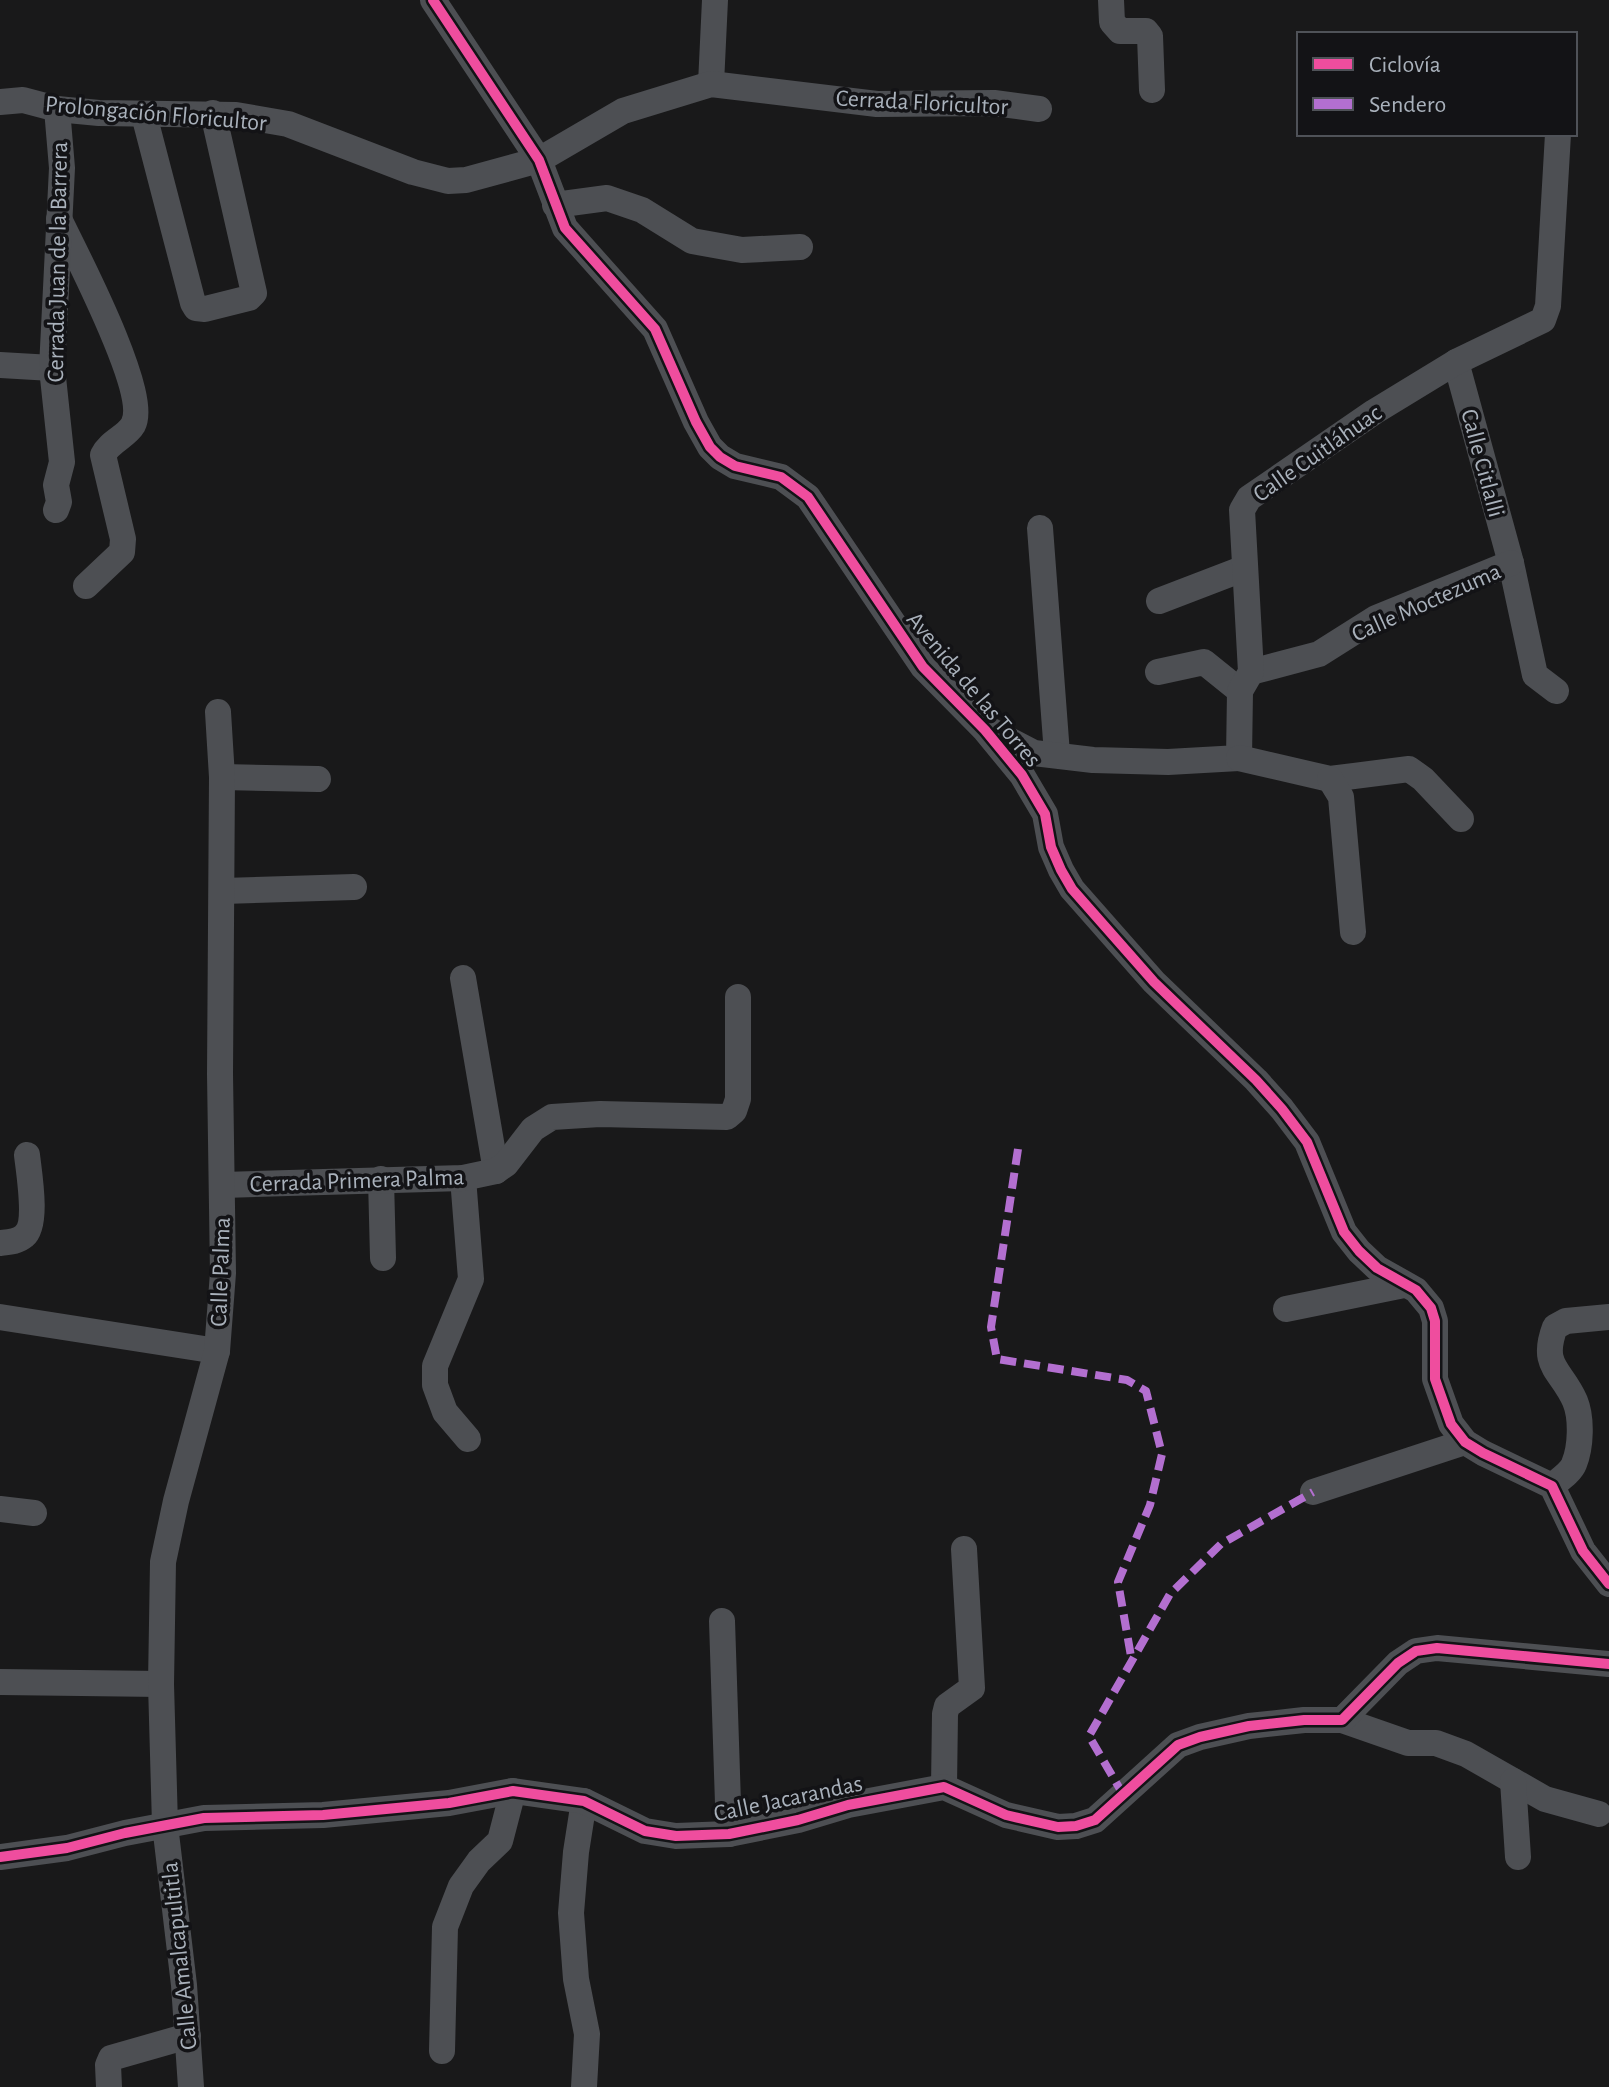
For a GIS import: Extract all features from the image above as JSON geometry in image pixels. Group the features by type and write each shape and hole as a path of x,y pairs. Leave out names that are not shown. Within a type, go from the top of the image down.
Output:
{"street":[{"name":"Avenida de las Torres","path":"433,0 539,160 565,228 655,329 710,447 735,466 781,477 808,497 915,656 985,730 1037,799 1045,814 1051,847 1072,889 1154,982 1282,1109 1307,1142 1344,1232 1377,1268 1416,1290 1431,1308 1435,1321 1435,1379 1451,1424 1465,1442"},
{"path":"711,84 715,0"},
{"path":"1111,0 1112,22 1120,31 1146,31 1150,36 1152,90"},
{"name":"Prolongación Floricultor","path":"0,102 23,100 57,109 144,115 213,113 288,124 413,172 448,181 466,180 539,160 623,111 711,84"},
{"name":"Cerrada Floricultor","path":"711,84 877,104 994,103 1039,109"},
{"name":"Cerrada Juan de la Barrera","path":"56,510 59,502 56,485 62,462 52,368 62,168 57,109"},
{"path":"144,115 193,303 196,308 205,309 249,298 254,293 213,113"},
{"name":"Calle Cuitláhuac","path":"1239,758 1246,682 1242,510 1249,498 1374,412 1456,362 1543,320 1548,306 1558,136"},
{"path":"555,205 607,198 642,210 692,241 742,250 800,247"},
{"path":"59,219 115,337 134,399 132,426 108,446 103,455 123,539 122,552 86,586"},
{"name":"Calle Citlalli","path":"1456,362 1511,563 1535,675 1556,691"},
{"path":"0,365 52,368"},
{"path":"1040,528 1057,754"},
{"name":"Calle Moctezuma","path":"1246,682 1319,654 1376,618 1511,563"},
{"path":"1159,601 1245,568"},
{"path":"1158,672 1204,662 1246,682"},
{"name":"Calle Palma","path":"165,1825 161,1684 163,1562 176,1501 217,1351 223,1273 220,1074 222,777 218,712"},
{"path":"985,730 997,731 1034,753 1093,760 1168,762 1239,758 1330,779 1409,769 1423,779 1461,819"},
{"path":"222,777 318,779"},
{"path":"1330,779 1341,797 1353,932"},
{"path":"223,891 354,887"},
{"path":"463,978 496,1171"},
{"name":"Cerrada Primera Palma","path":"223,1185 463,1178 496,1171 506,1164 533,1129 552,1117 600,1114 727,1117 734,1111 738,1099 738,997"},
{"path":"0,1243 16,1241 27,1234 32,1223 27,1155"},
{"path":"463,1178 471,1279 435,1366 435,1385 445,1412 468,1439"},
{"path":"381,1179 383,1258"},
{"path":"1286,1309 1404,1285"},
{"path":"0,1317 217,1351"},
{"path":"1552,1486 1574,1467 1579,1437 1576,1403 1550,1357 1548,1345 1555,1327 1566,1321 1609,1317"},
{"path":"1313,1492 1465,1442 1552,1486 1583,1551 1609,1584"},
{"path":"0,1509 34,1513"},
{"path":"964,1549 972,1688 947,1706 944,1787 1006,1815 1058,1827 1095,1820 1178,1745 1249,1726 1304,1720 1342,1720 1408,1743 1436,1743 1466,1754 1545,1799 1599,1814"},
{"path":"722,1621 729,1834"},
{"path":"1342,1720 1398,1663 1416,1651 1437,1648 1609,1664"},
{"path":"0,1682 161,1684"},
{"path":"1513,1781 1518,1857"},
{"name":"Calle Jacarandas","path":"0,1857 67,1848 204,1818 323,1815 487,1798 513,1791 584,1801 645,1831 676,1836 729,1834 798,1820 848,1805 944,1787"},
{"path":"442,2051 445,1927 461,1886 479,1861 500,1841 513,1791"},
{"path":"584,1801 571,1913 576,1979 587,2034 584,2087"},
{"name":"Calle Amalcapultitla","path":"165,1825 191,2087"},
{"path":"109,2087 108,2065 111,2058 188,2036"}],"marked path":[{"path":"1018,1149 991,1327 997,1359 1127,1380 1146,1391 1162,1454 1150,1505 1118,1582 1132,1662"},
{"path":"1124,1796 1089,1736 1170,1594 1221,1544 1313,1492"}],"cycle path":[{"path":"433,0 539,160 565,228 655,329 710,447 735,466 781,477 808,497 923,667 985,730 1022,775 1045,814 1051,847 1072,889 1154,982 1282,1109 1307,1142 1344,1232 1359,1251 1377,1268 1416,1290 1431,1308 1435,1321 1435,1379 1451,1424 1465,1442 1552,1486 1583,1551 1609,1584"},
{"path":"0,1857 67,1848 204,1818 323,1815 449,1803 513,1791 584,1801 645,1831 676,1836 729,1834 798,1820 848,1805 944,1787 1006,1815 1058,1827 1076,1826 1095,1820 1178,1745 1249,1726 1304,1720 1342,1720 1398,1663 1416,1651 1437,1648 1609,1664"}]}
